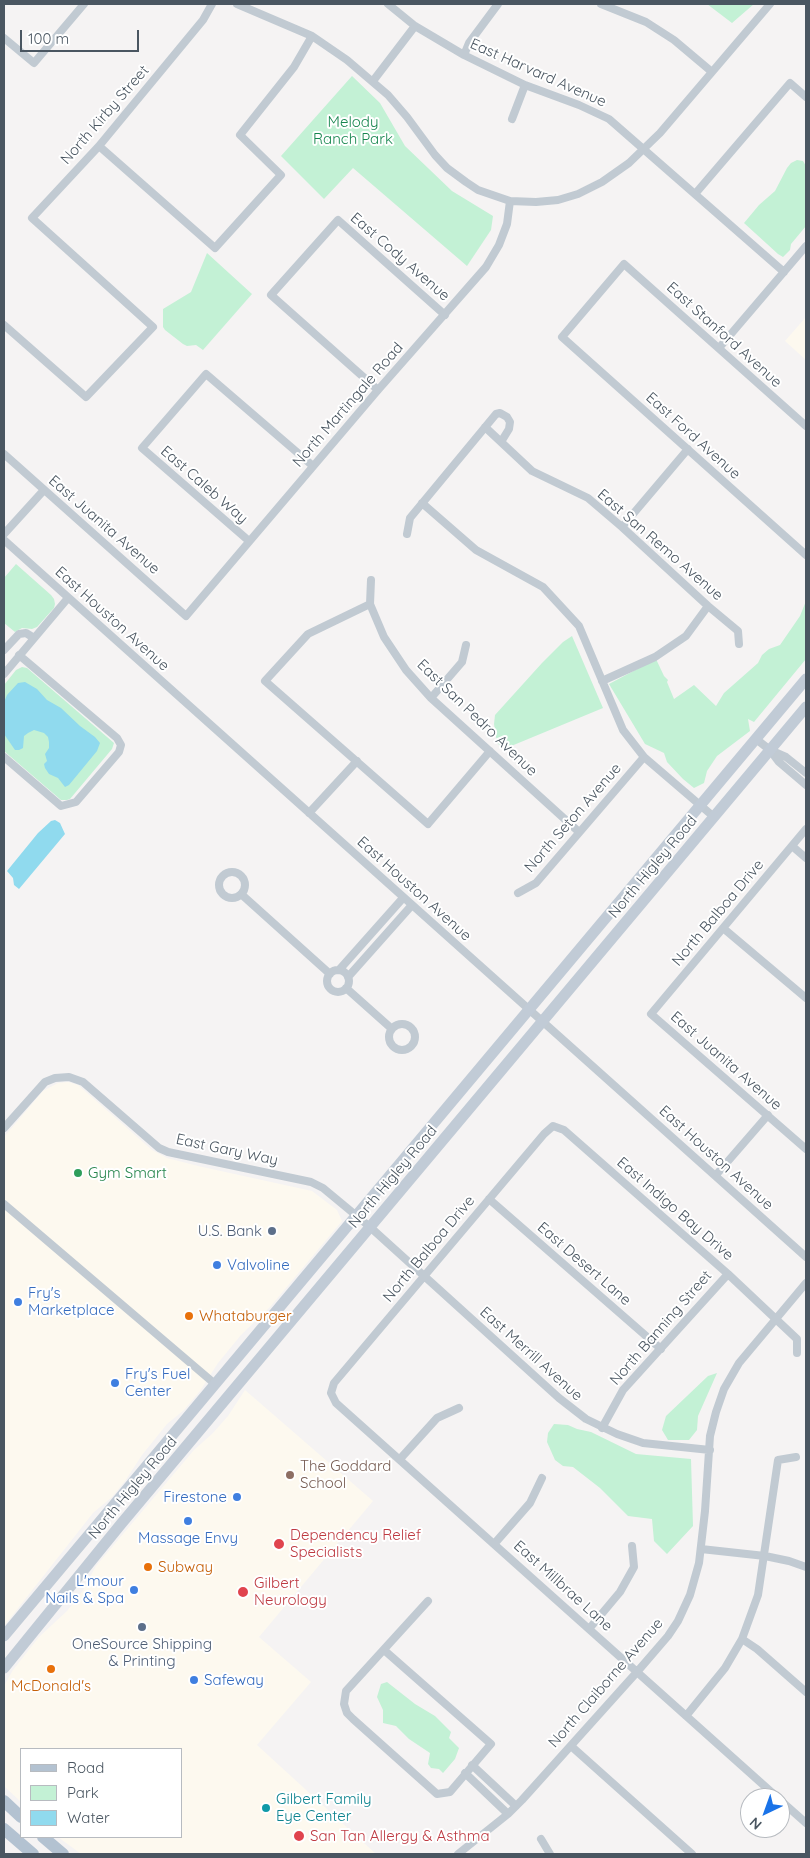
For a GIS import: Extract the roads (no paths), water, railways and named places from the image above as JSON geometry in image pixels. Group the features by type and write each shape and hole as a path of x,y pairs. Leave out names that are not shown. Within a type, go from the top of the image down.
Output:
{"main road":[{"name":"North Higley Road","path":"4,1668 229,1396 363,1221 529,1010 806,680"},
{"name":"North Higley Road","path":"4,1636 215,1384 542,1022 806,707"},
{"path":"215,1384 229,1396"},
{"path":"65,1563 80,1575"},
{"path":"4,1801 20,1816"},
{"path":"4,1829 33,1854"},
{"path":"44,1838 63,1854"}],"street":[{"path":"4,38 34,63 84,4"},
{"name":"North Kirby Street","path":"4,324 86,397 153,326 32,218 99,146 203,20 212,4"},
{"path":"237,4 312,36 332,49 373,81 399,107 447,168 456,176 478,190 510,201 550,201 578,194 594,187 614,174 644,150 770,4"},
{"name":"East Harvard Avenue","path":"388,4 415,26 464,55 525,85 579,105 609,120 784,272"},
{"path":"464,55 469,43 498,4"},
{"path":"601,4 646,22 674,40 712,72"},
{"path":"373,81 415,26"},
{"path":"99,146 215,248 281,175 240,134 294,68 312,36"},
{"path":"695,194 790,83 806,97"},
{"path":"512,119 525,85"},
{"name":"North Martingale Road","path":"186,616 378,390 486,267 499,246 507,224 510,201"},
{"name":"East Cody Avenue","path":"378,390 271,294 338,220 445,315"},
{"path":"719,348 806,246"},
{"name":"East Stanford Avenue","path":"562,337 624,264 806,426"},
{"name":"East Ford Avenue","path":"562,337 806,555"},
{"name":"East Caleb Way","path":"249,542 142,448 206,374 313,466"},
{"path":"407,534 410,518 496,414 500,413 507,417 510,422 509,429 501,442"},
{"name":"East San Remo Avenue","path":"485,427 532,471 588,498 622,527 738,631 739,644"},
{"path":"622,527 688,449"},
{"name":"East Juanita Avenue","path":"4,454 186,616"},
{"path":"4,534 44,490"},
{"path":"422,503 476,550 543,587 579,626 623,730 644,756 714,817"},
{"name":"East Houston Avenue","path":"4,540 806,1257"},
{"name":"East San Pedro Avenue","path":"371,580 370,604 384,638 406,670 431,698 579,832"},
{"path":"4,674 68,598"},
{"path":"370,604 308,634 265,681 428,824 490,751"},
{"path":"602,681 655,656 686,636 708,606"},
{"path":"4,650 19,634 26,633 34,638"},
{"path":"431,698 462,662 466,645"},
{"path":"4,757 61,806 76,802 119,752 121,745 117,738 19,656"},
{"path":"756,739 770,750 786,757 806,773"},
{"path":"770,750 779,762 806,785"},
{"name":"North Seton Avenue","path":"518,893 536,883 644,756"},
{"path":"308,813 356,761"},
{"name":"North Balboa Drive","path":"650,1014 806,829"},
{"path":"792,846 806,858"},
{"path":"241,894 330,974"},
{"path":"330,974 339,970 404,898"},
{"path":"348,977 412,906"},
{"path":"723,928 806,998"},
{"path":"330,974 328,983 331,989 338,992 346,988 349,982 345,972 339,970"},
{"path":"346,988 392,1029"},
{"name":"East Juanita Avenue","path":"650,1014 806,1149"},
{"name":"East Gary Way","path":"4,1128 45,1082 55,1078 69,1077 83,1082 160,1148 168,1152 311,1182 323,1188 363,1221"},
{"path":"716,1175 768,1115"},
{"name":"North Balboa Drive","path":"331,1393 334,1383 544,1134 553,1126"},
{"name":"East Indigo Bay Drive","path":"553,1126 564,1130 728,1274 796,1339 797,1352"},
{"name":"East Desert Lane","path":"490,1199 661,1349"},
{"path":"4,1204 215,1384"},
{"name":"East Merrill Avenue","path":"363,1221 565,1403 586,1419 602,1428 643,1443 710,1450"},
{"name":"North Banning Street","path":"602,1428 623,1390 728,1274"},
{"name":"North Claiborne Avenue","path":"458,1854 516,1806 668,1636 684,1609 695,1579 701,1549 712,1428 724,1389 739,1362 806,1283"},
{"name":"East Millbrae Lane","path":"331,1393 336,1403 495,1543 767,1788"},
{"path":"400,1459 437,1418 459,1408"},
{"path":"686,1716 720,1674 742,1639 758,1595 778,1460 796,1457"},
{"path":"495,1543 530,1503 542,1478"},
{"path":"589,1629 620,1592 634,1567 632,1546"},
{"path":"701,1549 765,1556 806,1567"},
{"path":"384,1650 491,1744 450,1792 444,1795 437,1794 353,1719 347,1713 344,1704 346,1691 428,1601"},
{"path":"742,1639 757,1649 806,1692"},
{"path":"571,1746 692,1854"},
{"path":"472,1765 516,1806"},
{"path":"465,1773 508,1814"},
{"name":"East Millbrae Lane","path":"790,1809 806,1823"},
{"path":"541,1839 550,1854"}],"water":[{"path":"25,682 37,689 47,700 61,708 100,743 97,751 69,785 65,787 58,778 49,774 45,768 44,764 47,761 45,754 49,748 49,742 48,737 44,733 34,730 28,733 24,736 23,748 19,750 15,750 4,734 4,702 7,695 18,683"},
{"path":"55,820 60,823 65,834 19,889 14,885 13,878 7,871 38,833 51,821"}],"place":[{"name":"Gym Smart","path":"78,1173"},
{"name":"U.S. Bank","path":"272,1231"},
{"name":"Valvoline","path":"217,1265"},
{"name":"Fry's Marketplace","path":"18,1302"},
{"name":"Whataburger","path":"189,1316"},
{"name":"Fry's Fuel Center","path":"115,1383"},
{"name":"The Goddard School","path":"290,1475"},
{"name":"Firestone","path":"237,1497"},
{"name":"Massage Envy","path":"188,1521"},
{"name":"Dependency Relief Specialists","path":"279,1544"},
{"name":"Subway","path":"148,1567"},
{"name":"L'mour Nails & Spa","path":"134,1590"},
{"name":"Gilbert Neurology","path":"243,1592"},
{"name":"OneSource Shipping & Printing","path":"142,1627"},
{"name":"McDonald's","path":"51,1669"},
{"name":"Safeway","path":"194,1680"},
{"name":"Gilbert Family Eye Center","path":"266,1808"},
{"name":"San Tan Allergy & Asthma","path":"299,1836"}],"park label":[{"name":"Melody Ranch Park","path":"353,130"}]}
